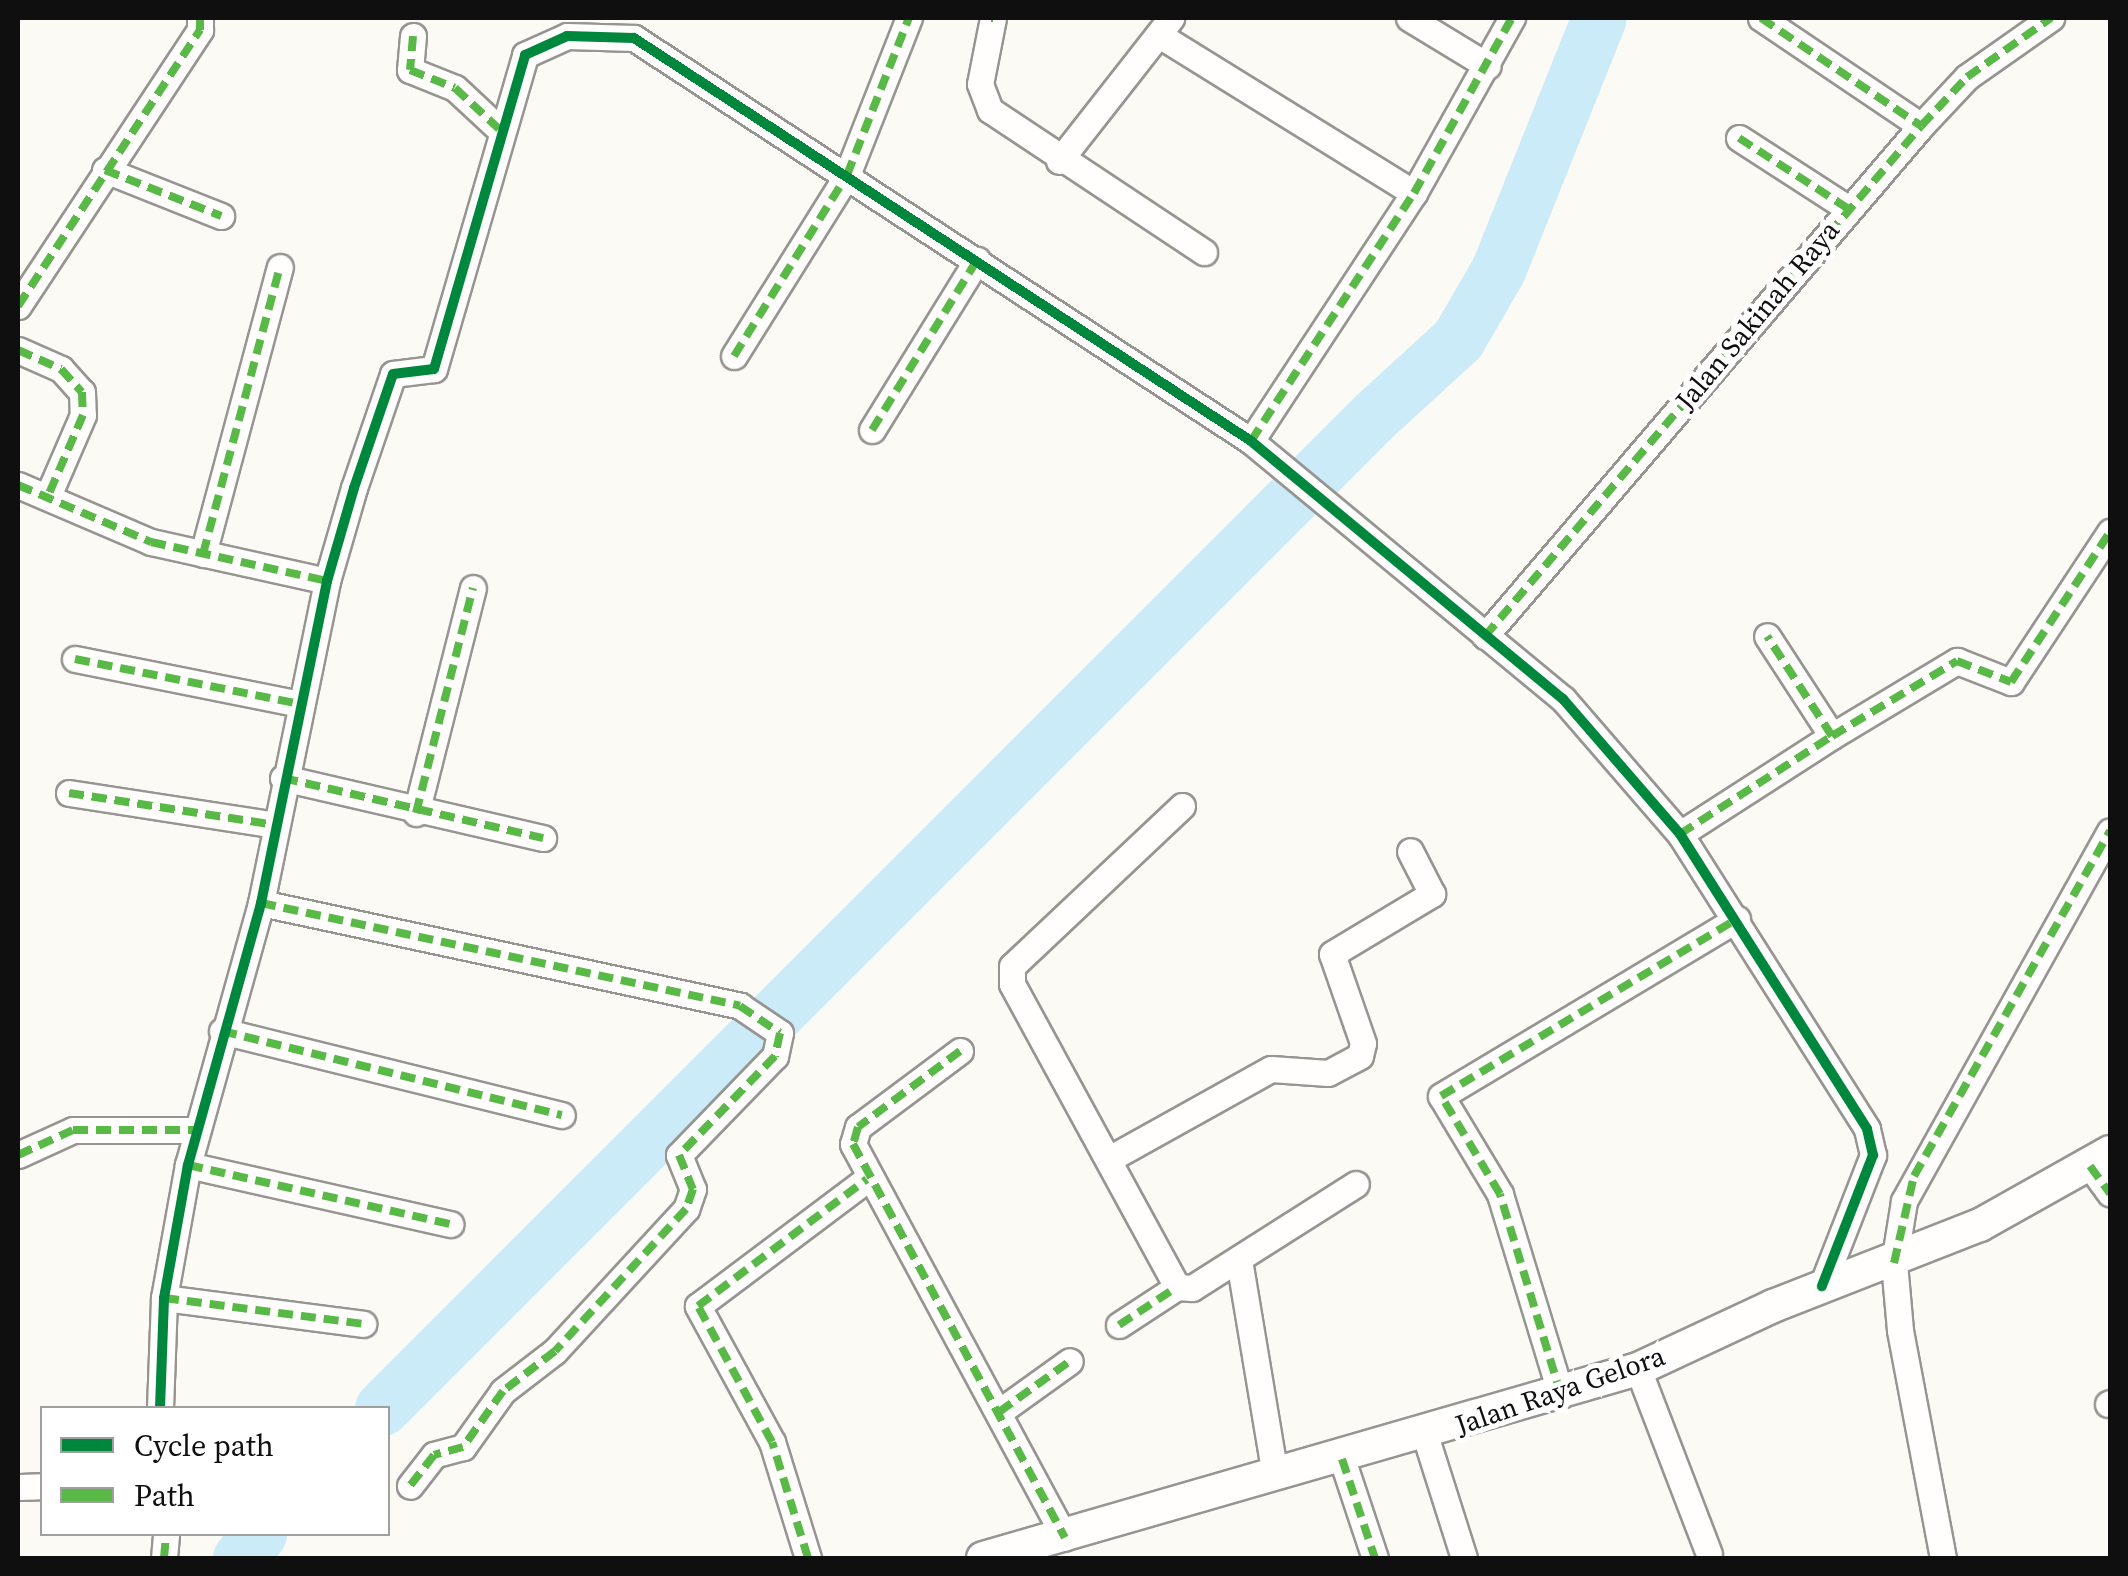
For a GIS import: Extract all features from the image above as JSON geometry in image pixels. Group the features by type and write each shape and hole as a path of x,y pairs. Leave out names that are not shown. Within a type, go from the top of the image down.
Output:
{"street":[{"path":"18,306 200,30 200,18"},
{"path":"734,356 847,175 909,18"},
{"path":"992,18 983,52 982,98 1059,160 1204,252"},
{"path":"1409,18 1488,66"},
{"path":"1251,441 1414,193 1512,18"},
{"path":"1762,18 1920,126"},
{"name":"Jalan Sakinah Raya","path":"1485,636 1920,126 1967,77 2051,18"},
{"path":"1059,160 1165,26 1414,193"},
{"path":"160,1406 164,1298 188,1165 222,1031 261,903 327,581 392,374 434,369 498,130 530,48 567,36 623,34 847,175 1251,441 1320,503 1563,699 1680,834 1872,1141 1873,1154 1822,1286"},
{"path":"413,36 410,70 454,88 498,130"},
{"path":"1739,138 1847,208"},
{"path":"105,170 221,216"},
{"path":"872,430 977,260"},
{"path":"203,554 280,268"},
{"path":"18,350 61,369 82,392 83,416 48,496"},
{"path":"18,485 140,539 327,581"},
{"path":"1680,834 1957,661 2011,682 2110,532"},
{"path":"416,813 473,588"},
{"path":"1767,636 1832,736"},
{"path":"74,659 301,704"},
{"path":"284,778 416,813 543,838"},
{"path":"69,793 276,824"},
{"path":"1177,1288 1009,974 1182,806"},
{"path":"1943,1558 1894,1262 1914,1176 2110,832"},
{"path":"1109,1160 1271,1069 1328,1073 1360,1056 1363,1043 1332,954 1432,894 1410,851"},
{"path":"261,903 740,1006 780,1033 776,1056 679,1154 693,1189 686,1209 554,1351 502,1391 463,1447 434,1455 410,1486"},
{"path":"1560,1395 1500,1194 1440,1096 1736,918"},
{"path":"222,1031 562,1115"},
{"path":"960,1050 853,1133 867,1179 1065,1536"},
{"path":"18,1155 73,1130 196,1130"},
{"path":"2100,1159 2110,1194"},
{"name":"Jalan Raya Gelora","path":"983,1558 1426,1435 1638,1369 1822,1286 1894,1262 2100,1159"},
{"path":"188,1165 450,1224"},
{"path":"808,1558 772,1442 698,1306 867,1179"},
{"path":"1119,1326 1177,1288 1192,1288 1239,1260 1356,1184"},
{"path":"1239,1260 1274,1475"},
{"path":"164,1298 363,1324"},
{"path":"999,1412 1070,1361"},
{"path":"1638,1369 1709,1554"},
{"path":"1426,1435 1464,1558"},
{"path":"1342,1459 1375,1558"}],"waterway":[{"path":"384,1406 1374,416 1458,339 1498,270 1599,18"},
{"path":"240,1558 257,1536"}],"marked path":[{"path":"18,306 200,30 200,18"},
{"path":"734,356 847,175 909,18"},
{"path":"1251,441 1414,193 1512,18"},
{"path":"1761,18 1921,126"},
{"path":"1485,636 1921,126 1967,77 2051,18"},
{"path":"413,36 410,70 455,88 499,129"},
{"path":"1739,138 1847,208"},
{"path":"105,170 221,216"},
{"path":"872,430 977,260"},
{"path":"203,554 280,267"},
{"path":"18,350 61,369 82,392 83,415 48,496"},
{"path":"18,485 151,542 327,581"},
{"path":"1832,736 1957,661 2011,682 2110,532"},
{"path":"416,813 473,588"},
{"path":"1680,834 1832,736 1767,636"},
{"path":"75,659 301,704"},
{"path":"283,778 543,838"},
{"path":"69,793 276,825"},
{"path":"1894,1263 1914,1176 2110,831"},
{"path":"261,903 740,1006 780,1033 775,1056 679,1155 693,1189 686,1209 555,1351 503,1391 463,1447 434,1455 410,1486"},
{"path":"1561,1395 1500,1194 1441,1096 1737,919"},
{"path":"222,1031 562,1115"},
{"path":"960,1051 858,1127 853,1144 1065,1537"},
{"path":"18,1155 73,1130 196,1130"},
{"path":"188,1165 450,1224"},
{"path":"2090,1166 2110,1194"},
{"path":"808,1558 772,1442 698,1306 867,1179"},
{"path":"1119,1325 1177,1287"},
{"path":"164,1298 363,1324"},
{"path":"999,1412 1070,1361"},
{"path":"1342,1459 1375,1558"},
{"path":"164,1558 166,1536"}],"cycle path":[{"path":"160,1406 164,1298 188,1165 261,903 327,581 354,488 393,374 434,369 525,55 567,36 634,38 1251,441 1563,699 1680,834 1867,1129 1873,1155 1822,1286"}]}
